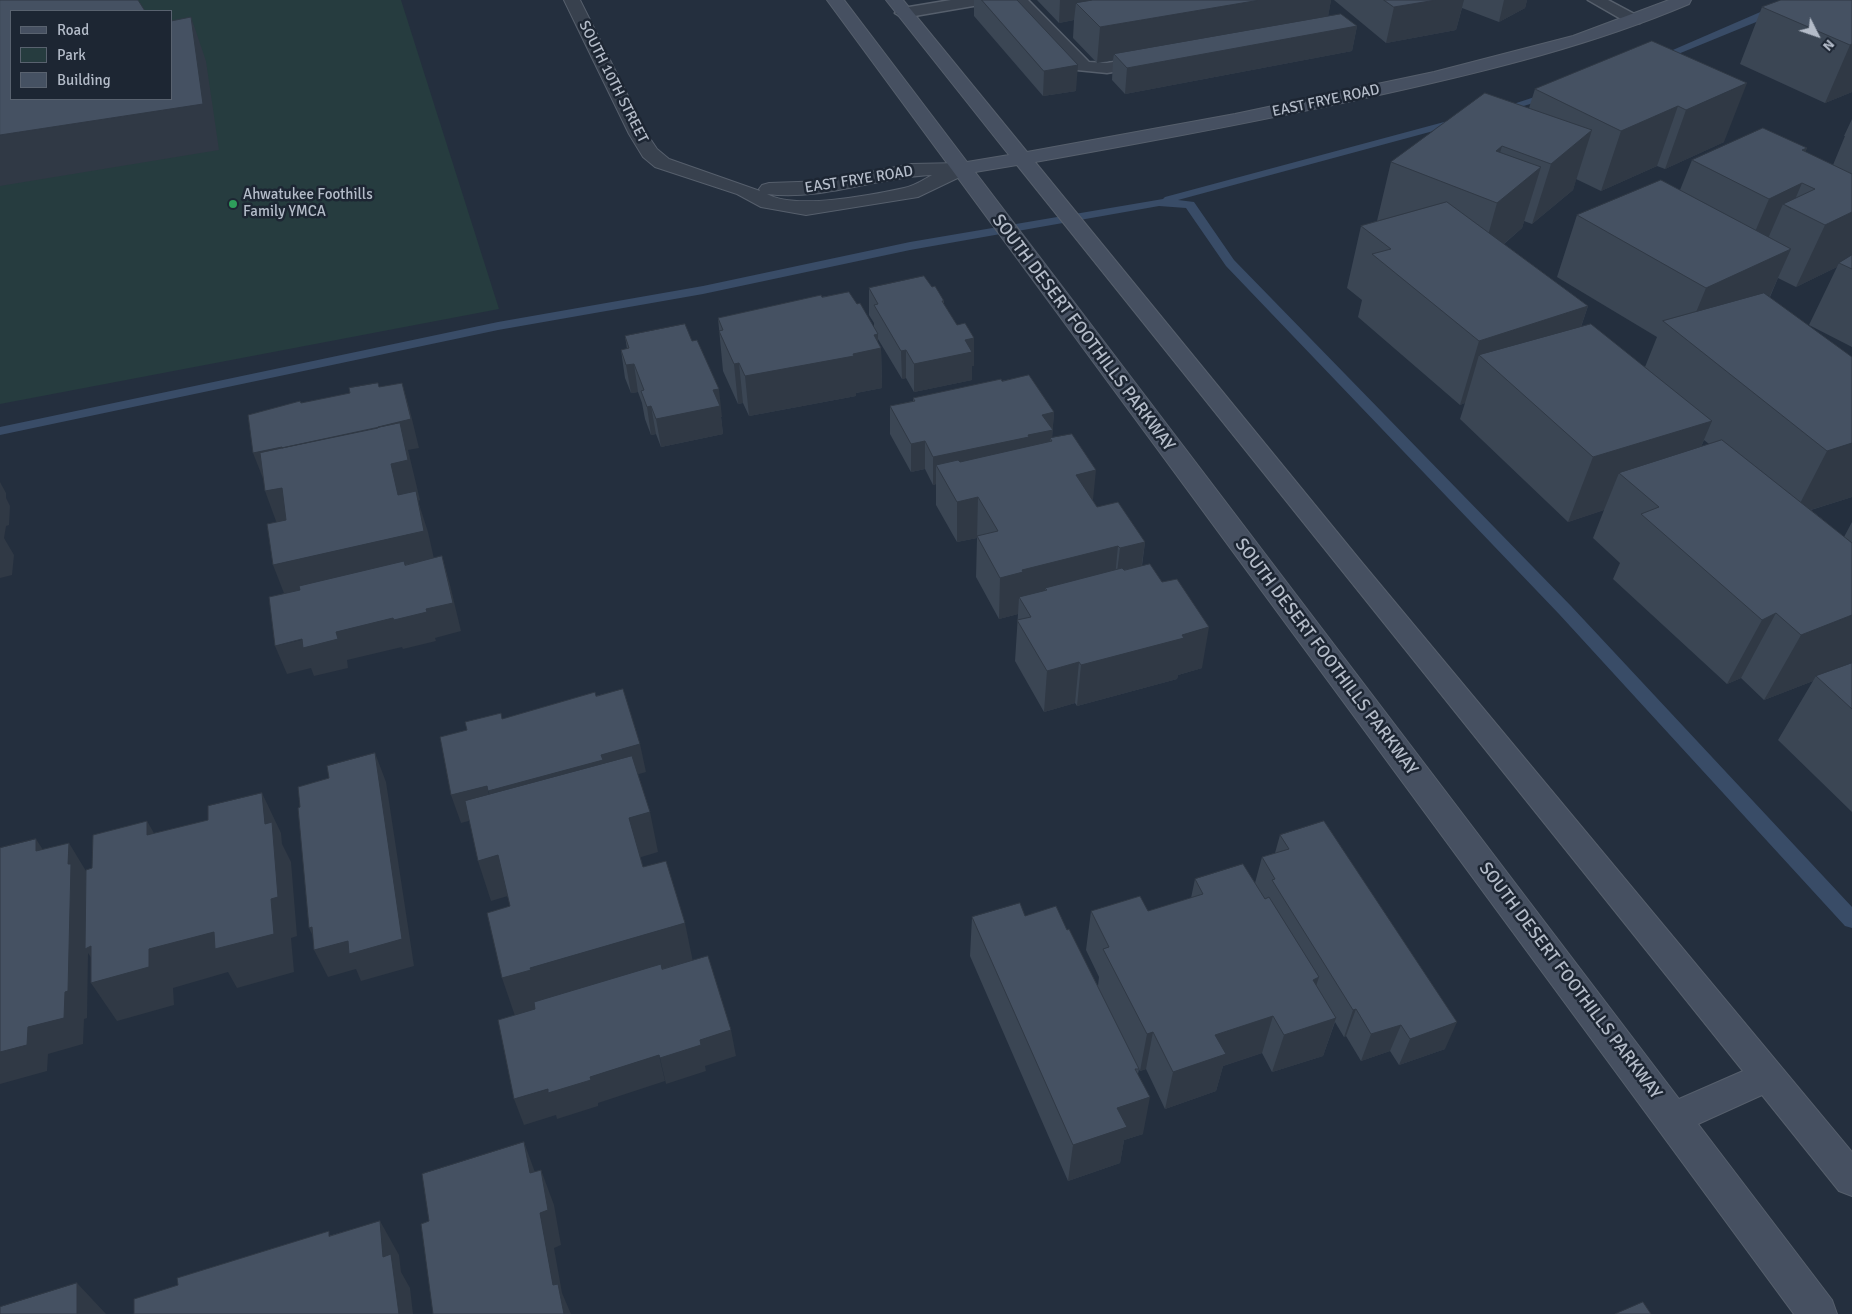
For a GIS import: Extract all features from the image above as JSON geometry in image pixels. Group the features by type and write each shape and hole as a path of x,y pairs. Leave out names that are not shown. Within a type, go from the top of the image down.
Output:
{"street":[{"name":"SOUTH 10TH STREET","path":"572,0 638,134 650,153 662,163 744,190"},
{"name":"SOUTH DESERT FOOTHILLS PARKWAY","path":"834,0 1818,1314"},
{"name":"EAST FRYE ROAD","path":"744,190 801,190 826,187 910,170 961,169 1251,116 1398,86 1514,57 1594,35 1683,0"},
{"path":"898,6 1852,1179"},
{"name":"EAST FRYE ROAD","path":"744,190 768,203 806,209 911,193 961,169"},
{"path":"826,187 840,205"},
{"path":"1672,1119 1768,1076"}],"lane":[{"path":"898,6 979,0"},
{"path":"1019,0 1083,66 1091,69 1161,58"},
{"path":"1596,0 1634,20"},
{"path":"1050,32 1069,29"}],"green space":[{"name":"Ahwatukee Foothills Family YMCA","path":"0,0 401,0 499,309 0,404"}],"building":[{"path":"0,0 138,0 144,10 10,10 10,100 172,100 172,21 191,17 203,104 0,135"},
{"path":"982,0 1017,0 1078,65 1044,71"},
{"path":"1093,0 1260,0 1100,27 1076,3"},
{"path":"1384,0 1436,0 1394,7"},
{"path":"1781,0 1852,0 1852,44 1850,45 1762,7"},
{"path":"1341,14 1357,26 1127,68 1114,54"},
{"path":"1652,41 1747,83 1686,110 1678,106 1621,131 1535,89"},
{"path":"1485,93 1592,130 1551,164 1502,146 1496,151 1541,167 1497,203 1391,162"},
{"path":"1763,128 1807,148 1802,150 1852,174 1852,212 1825,225 1783,204 1815,189 1802,183 1769,199 1692,160"},
{"path":"1661,180 1791,249 1706,288 1577,215"},
{"path":"1447,202 1588,306 1479,341 1372,254 1391,249 1361,226"},
{"path":"1852,255 1852,269 1839,263"},
{"path":"924,276 932,287 935,286 957,325 965,323 974,338 965,340 972,352 914,364 906,350 901,351 874,305 878,304 869,288"},
{"path":"849,292 857,304 860,303 878,334 874,335 881,348 853,354 854,356 745,376 739,363 734,364 719,331 723,330 718,318 821,295 822,297"},
{"path":"1764,293 1852,357 1852,443 1827,451 1663,321"},
{"path":"685,324 692,341 697,340 719,389 713,390 720,406 656,419 651,406 647,407 641,391 644,390 634,364 626,365 621,350 629,348 625,336"},
{"path":"1591,324 1712,421 1593,457 1479,355"},
{"path":"1029,375 1054,412 1042,415 1053,430 1028,435 1029,437 933,457 925,441 911,444 890,406 915,401 913,398 1001,379 1002,381"},
{"path":"378,383 379,387 402,383 411,419 378,428 253,453 248,415 300,401 301,403 350,393 349,388"},
{"path":"400,423 408,460 391,464 398,495 416,491 424,531 273,565 267,524 286,520 282,488 265,491 260,453"},
{"path":"1072,434 1096,470 1076,475 1097,507 1118,502 1145,542 1120,548 1118,546 1022,570 1023,572 1000,578 977,536 998,531 978,497 957,502 936,465 958,460 960,462 1052,441 1050,438"},
{"path":"1722,440 1852,543 1852,615 1801,635 1776,613 1762,620 1641,514 1659,507 1619,473"},
{"path":"442,556 453,603 426,609 427,612 336,632 338,639 303,648 302,639 275,646 269,597 300,590 299,586 404,561 405,565"},
{"path":"1150,564 1162,582 1177,579 1209,627 1182,635 1184,638 1081,665 1079,662 1047,671 1017,620 1031,617 1019,597 1047,590 1045,588 1122,568 1124,570"},
{"path":"1852,663 1852,709 1816,676"},
{"path":"623,689 640,744 601,755 603,760 488,791 487,786 451,795 440,737 467,730 465,722 501,713 502,719 595,692 596,696"},
{"path":"375,753 402,939 349,954 348,941 314,950 312,927 309,928 298,808 300,807 298,787 329,778 327,766"},
{"path":"632,756 650,812 629,818 643,867 666,861 685,923 530,968 531,970 502,978 487,913 510,906 498,855 478,861 465,801"},
{"path":"262,793 265,824 272,822 278,897 271,899 274,934 215,949 214,932 149,949 149,967 91,983 91,946 85,949 86,870 92,868 93,835 147,821 147,835 208,820 208,806"},
{"path":"1324,821 1457,1022 1410,1039 1401,1025 1371,1034 1356,1009 1353,1010 1272,880 1275,879 1262,857 1289,849 1280,835"},
{"path":"36,839 36,851 69,843 68,864 71,864 68,991 65,992 64,1018 28,1027 27,1045 0,1052 0,848"},
{"path":"1243,864 1265,899 1269,897 1319,977 1313,980 1336,1018 1284,1035 1273,1016 1215,1035 1226,1054 1173,1072 1153,1032 1147,1034 1103,949 1109,947 1091,911 1140,896 1148,911 1203,894 1195,879"},
{"path":"1020,903 1025,916 1056,906 1139,1069 1135,1069 1150,1097 1117,1108 1127,1127 1073,1145 972,917"},
{"path":"708,956 731,1030 700,1040 701,1045 660,1058 659,1055 590,1077 591,1080 548,1093 548,1089 514,1099 498,1020 535,1009 534,1002 661,964 662,969"},
{"path":"524,1142 530,1173 541,1170 548,1210 540,1213 553,1285 558,1284 564,1314 433,1314 421,1224 429,1221 422,1174"},
{"path":"380,1221 383,1257 391,1254 399,1314 134,1314 134,1299 178,1285 177,1278 329,1231 329,1236"},
{"path":"77,1283 77,1314 0,1314 0,1307"},
{"path":"1643,1302 1651,1314 1615,1314"}],"waterway":[{"path":"1657,59 1780,9 1795,0"},
{"path":"1500,110 1553,94"},
{"path":"1169,199 1459,121"},
{"path":"0,431 498,326 703,290 910,246 1159,202 1190,205 1230,263 1565,610 1852,920"}],"place":[{"name":"Ahwatukee Foothills Family YMCA","path":"233,204"}]}
